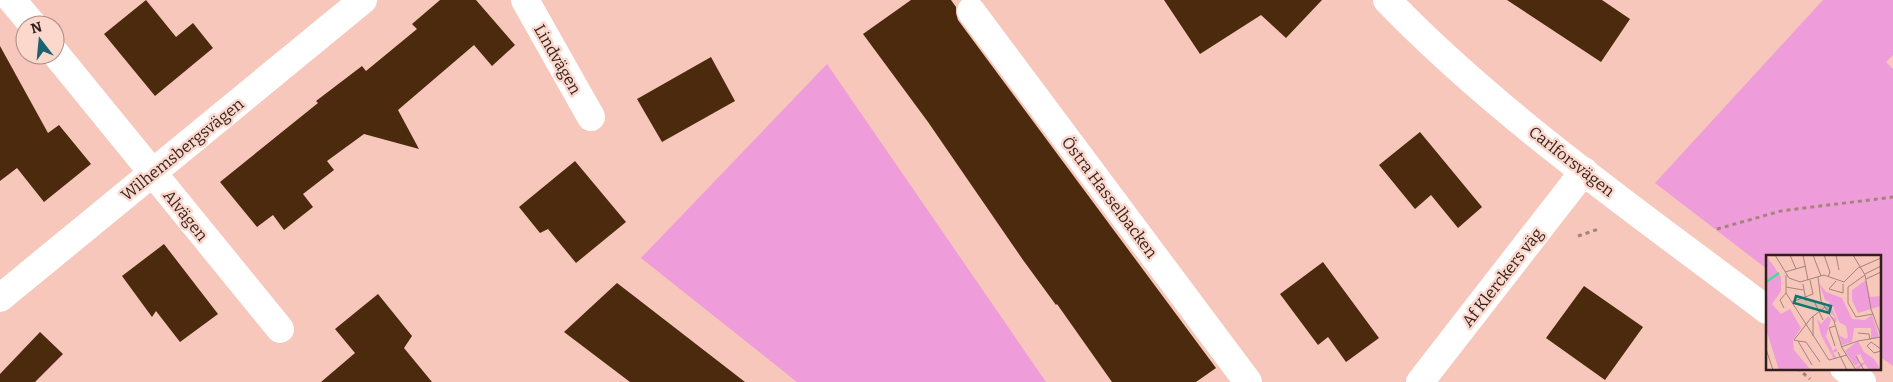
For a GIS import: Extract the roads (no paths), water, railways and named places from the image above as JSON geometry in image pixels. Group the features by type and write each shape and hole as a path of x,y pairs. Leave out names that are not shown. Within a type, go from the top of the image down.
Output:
{"street":[{"path":"12,0 24,15"},
{"name":"Wilhemsbergsvägen","path":"0,298 363,0"},
{"name":"Lindvägen","path":"525,0 591,117"},
{"name":"Carlforsvägen","path":"1387,0 1473,83 1584,171 1766,309"},
{"name":"Östra Hasselbacken","path":"971,11 1248,382"},
{"name":"Alvägen","path":"65,65 280,330"},
{"name":"Af Klerckers väg","path":"1420,382 1584,171"},
{"path":"1847,370 1862,382"}]}
